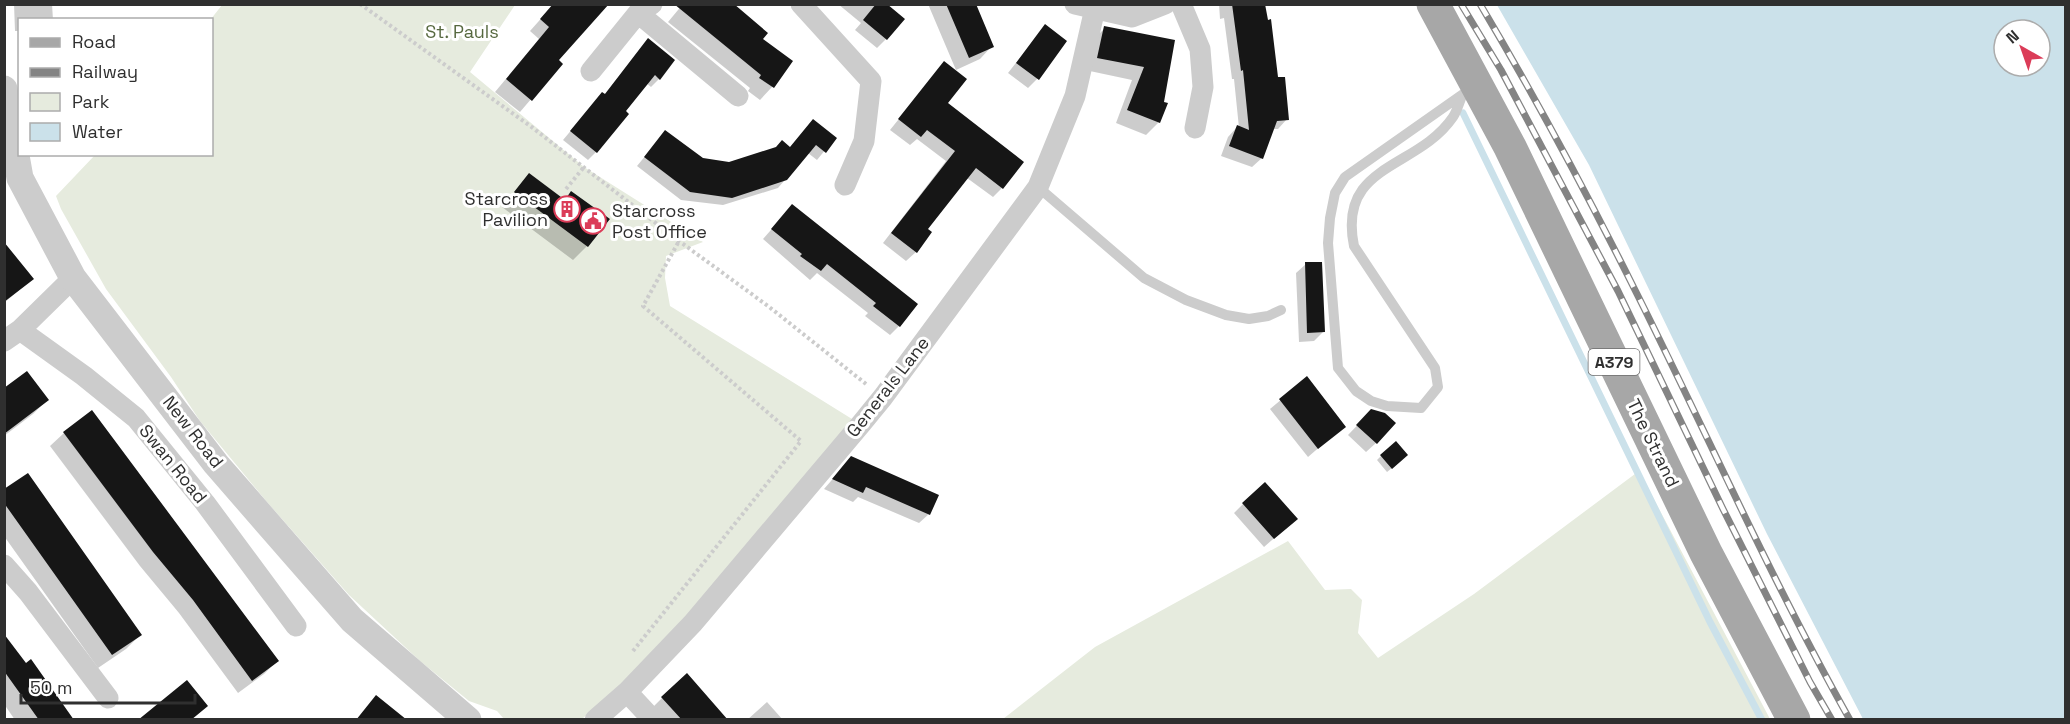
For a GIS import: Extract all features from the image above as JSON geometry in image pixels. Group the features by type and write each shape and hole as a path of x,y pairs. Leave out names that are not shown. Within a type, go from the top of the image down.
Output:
{"main road":[{"name":"The Strand","path":"1433,4 1470,90 1510,147 1706,553 1794,720"}],"street":[{"path":"801,4 871,81 864,141 845,185"},
{"path":"1075,4 1132,17 1166,4"},
{"path":"1181,4 1200,49 1203,87 1195,128"},
{"name":"Generals Lane","path":"595,720 627,692 693,623 883,397 1038,187 1075,96 1096,7"},
{"path":"591,71 645,9 738,96"},
{"name":"New Road","path":"4,89 7,125 20,178 73,278 216,464 352,620 468,720"},
{"path":"12,336 73,278"},
{"name":"Swan Road","path":"12,336 84,376 136,418 205,503 296,626"},
{"path":"4,565 28,592 108,698"},
{"path":"627,692 652,720"}],"lane":[{"path":"1470,90 1454,117 1440,131 1422,147 1374,176 1361,190 1354,208 1350,228 1354,246 1435,368 1438,387 1421,408 1387,406 1371,401 1356,392 1338,368 1328,243 1335,193 1345,177 1470,90"},
{"path":"1038,187 1144,278 1186,300 1226,315 1249,319 1268,316 1281,310"}],"path":[{"path":"360,4 529,125 679,241 768,306 883,397"},
{"path":"566,189 584,167"},
{"path":"626,659 801,441 643,306 679,241"}],"green space":[{"name":"St. Pauls","path":"222,5 515,5 470,72 584,167 703,242 666,256 665,278 670,306 852,419 780,518 621,685 582,719 504,719 497,711 469,701 420,661 349,595 200,421 171,377 106,289 61,209 56,196 94,156 213,156 212,18"},
{"path":"1639,471 1770,719 1003,719 1095,647 1288,541 1325,590 1351,589 1362,600 1358,633 1378,658 1474,594"}],"water":[{"path":"1497,5 2065,5 2065,719 1863,719 1767,534 1589,165"}],"building":[{"path":"553,4 609,4 559,60 563,64 532,101 506,79 549,27 540,19"},
{"path":"674,4 734,4 768,33 763,39 793,61 774,88 759,78 761,75"},
{"path":"876,4 887,4 905,19 887,40 863,20"},
{"path":"946,4 976,4 994,47 969,58"},
{"path":"1232,4 1265,4 1268,20 1271,19 1278,77 1285,77 1289,120 1277,121 1263,159 1229,146 1237,125 1249,130 1243,70 1241,71"},
{"path":"1045,24 1067,41 1039,80 1016,63"},
{"path":"1104,26 1175,40 1164,102 1168,103 1160,123 1127,110 1144,67 1097,58"},
{"path":"648,38 675,60 660,80 655,75 626,111 629,114 597,153 570,131 602,92 605,94"},
{"path":"944,61 967,79 948,103 1024,162 1003,189 976,168 928,229 932,232 917,253 891,233 955,151 927,130 921,137 898,119"},
{"path":"813,119 837,138 826,153 816,145 787,180 732,198 690,192 644,157 665,130 703,158 729,162 776,147 782,140 790,147"},
{"name":"Starcross Pavilion","path":"529,173 565,200 571,191 610,219 588,247 514,192"},
{"path":"792,204 918,304 900,327 873,306 876,303 827,264 821,271 800,256 802,254 771,229"},
{"path":"4,242 34,279 4,302"},
{"path":"1305,262 1322,262 1325,332 1307,333"},
{"path":"27,371 49,400 4,434 4,388"},
{"path":"1307,376 1346,427 1318,449 1279,399"},
{"path":"1371,409 1385,413 1396,423 1377,444 1356,425"},
{"path":"92,410 279,661 252,681 193,600 153,552 63,432"},
{"path":"1396,441 1408,455 1392,469 1380,455"},
{"path":"851,456 939,495 930,515 866,487 863,493 832,479"},
{"path":"28,473 142,635 112,655 4,503 4,489"},
{"path":"1265,482 1298,519 1274,539 1242,503"},
{"path":"4,634 26,663 31,659 74,720 39,720 4,671"},
{"path":"687,673 728,720 682,720 661,697"},
{"path":"187,680 208,706 191,720 138,720"},
{"path":"376,695 407,720 356,720"}],"waterway":[{"path":"1463,113 1710,622 1762,720"}],"railway":[{"path":"1461,4 1501,70 1618,291 1723,509 1810,682 1832,720"},
{"path":"1480,4 1596,213 1792,612 1850,720"}],"place":[{"name":"Starcross Pavilion","path":"567,209"},
{"name":"Starcross Post Office","path":"593,221"}]}
